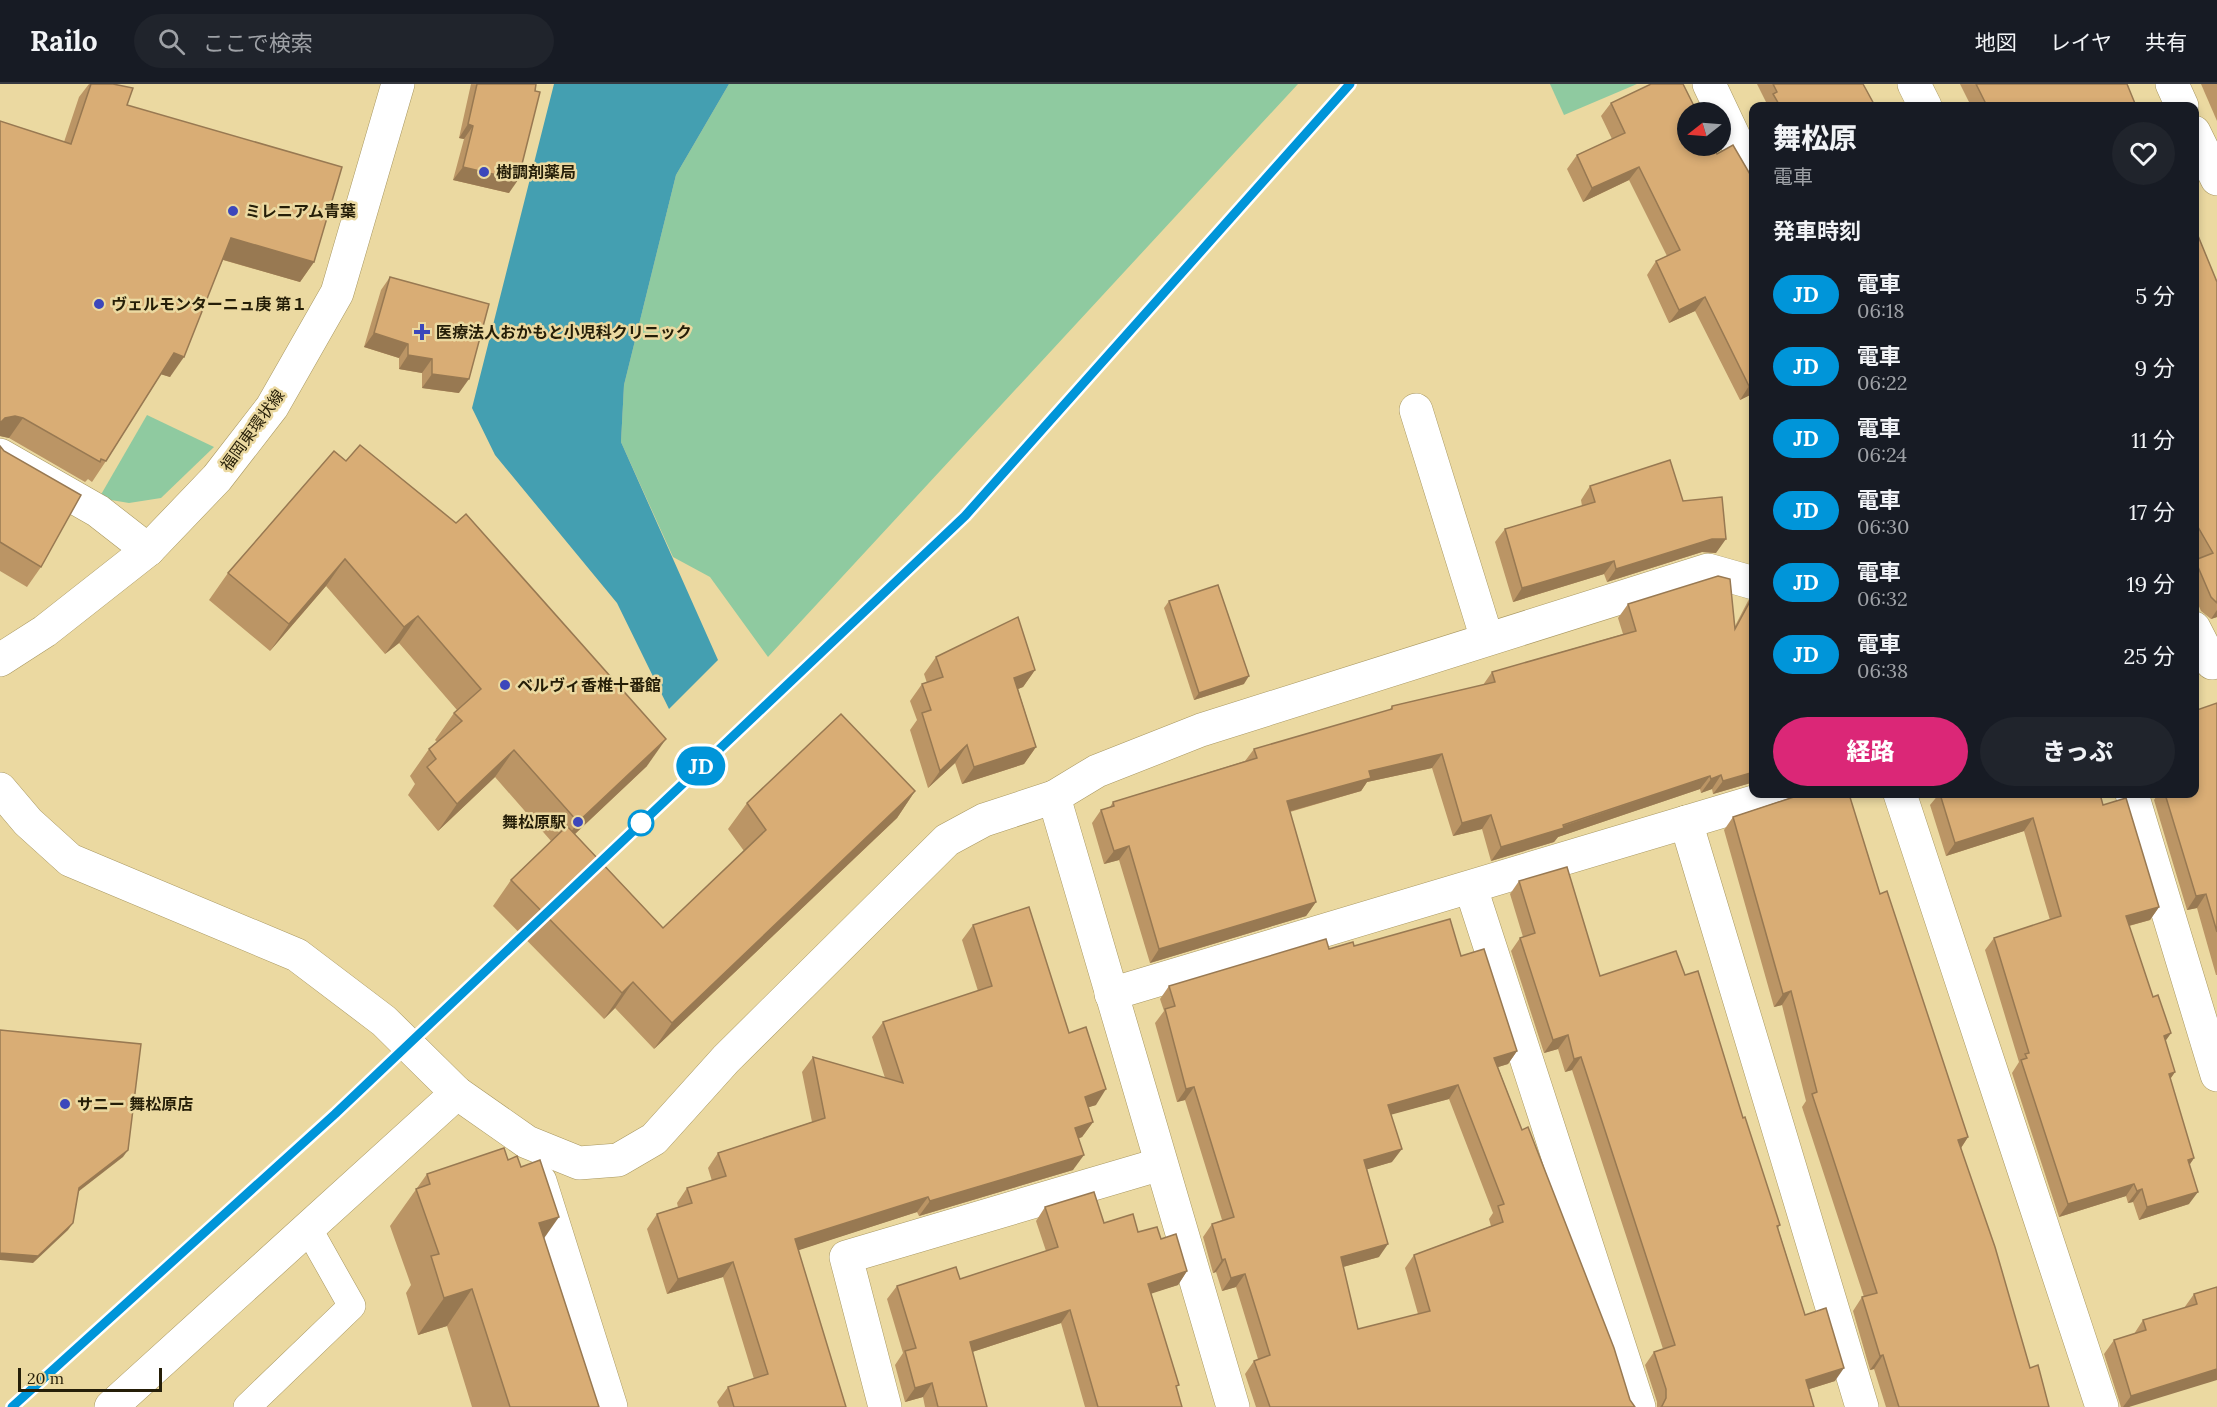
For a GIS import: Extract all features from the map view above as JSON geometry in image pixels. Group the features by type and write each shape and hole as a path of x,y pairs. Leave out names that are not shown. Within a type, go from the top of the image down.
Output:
{"street":[{"name":"福岡東環状線","path":"0,660 45,631 148,550 218,478 272,407 337,293 398,84"},
{"path":"1709,84 1749,168"},
{"path":"1914,84 1923,102"},
{"path":"2172,84 2180,102"},
{"path":"2199,142 2217,179"},
{"path":"1416,410 1487,639"},
{"path":"0,455 98,511 148,550"},
{"path":"0,789 28,822 70,860 297,955 384,1021 457,1093 527,1142 579,1163 618,1160 654,1139 726,1059 947,840 984,820 1054,797 1097,771 1201,730 1708,570 1749,582"},
{"path":"2199,641 2208,664"},
{"path":"1054,797 1233,1407"},
{"path":"1111,994 1767,798"},
{"path":"1901,798 2102,1407"},
{"path":"2133,798 2217,1075"},
{"path":"1686,822 1862,1407"},
{"path":"1471,888 1639,1407"},
{"path":"111,1407 457,1093"},
{"path":"527,1142 611,1407"},
{"path":"885,1407 846,1257 1161,1164"}],"lane":[{"path":"248,1407 352,1306 308,1228"}],"green space":[{"path":"729,84 1298,84 768,657 710,577 673,557 621,442 624,385 676,175"},
{"path":"1550,84 1637,84 1564,115"},
{"path":"147,415 214,447 161,498 129,503 99,498"}],"water":[{"path":"554,84 729,84 676,175 624,385 621,442 718,660 669,709 617,603 495,455 472,408"}],"building":[{"path":"91,84 113,84 133,88 127,105 342,167 314,262 231,238 184,357 174,353 106,461 101,459 100,462 23,418 15,416 5,418 0,423 0,121 71,144"},
{"path":"477,84 536,84 535,91 540,92 518,180 463,167 473,126 468,124"},
{"path":"1651,84 1683,84 1692,102 1677,102 1677,156 1731,156 1733,145 1749,172 1749,386 1705,297 1679,310 1656,261 1680,250 1639,167 1592,188 1577,155 1625,133 1611,103"},
{"path":"1773,84 1863,84 1873,102 1778,102 1773,94 1777,92"},
{"path":"1976,84 2127,84 2134,102 1985,102"},
{"path":"2199,238 2217,282 2217,603 2211,597 2199,569 2199,558 2213,553 2199,529"},
{"name":"医療法人おかもと小児科クリニック","path":"390,277 489,304 469,379 432,374 432,359 408,355 408,344 374,333"},
{"path":"360,445 456,523 466,514 666,739 578,822 514,750 457,804 427,767 436,759 429,749 462,721 454,713 481,689 418,616 404,627 345,559 289,624 228,573 334,451 346,461"},
{"path":"0,446 4,451 81,495 41,567 0,542"},
{"path":"1670,460 1683,501 1722,497 1726,539 1712,539 1616,569 1614,561 1522,588 1505,529 1595,502 1590,486"},
{"path":"1718,576 1730,579 1735,629 1749,603 1749,773 1723,781 1721,775 1711,779 1710,776 1563,825 1564,828 1501,847 1491,815 1462,823 1442,754 1369,771 1371,778 1287,801 1316,902 1159,949 1129,846 1114,851 1101,810 1114,806 1113,802 1257,758 1254,749 1392,709 1392,706 1495,682 1492,672 1636,631 1628,604"},
{"path":"1218,585 1249,676 1199,693 1169,601"},
{"path":"1018,617 1035,670 1014,678 1036,747 974,767 967,745 940,771 922,713 931,710 922,684 943,677 936,657"},
{"path":"2217,703 2217,932 2206,894 2196,896 2166,798 2199,798 2199,709"},
{"path":"841,714 915,791 672,1023 633,982 622,993 511,880 567,826 663,928 766,830 747,803"},
{"path":"1791,798 1850,798 1880,894 1887,891 1968,1137 1958,1140 1995,1247 2030,1368 2038,1365 2049,1407 1899,1407 1862,1297 1877,1293 1812,1094 1817,1092 1791,991 1783,994 1733,817"},
{"path":"1941,798 2101,798 2103,805 2126,798 2159,907 2126,916 2153,997 2158,995 2171,1033 2164,1036 2175,1072 2169,1074 2194,1158 2188,1160 2198,1192 2147,1207 2142,1189 2137,1191 2134,1184 2068,1204 2021,1060 2027,1058 2025,1054 2029,1053 1994,938 2061,916 2033,818 1955,843"},
{"path":"1567,867 1600,976 1676,951 1685,975 1698,971 1743,1118 1745,1117 1780,1225 1777,1226 1805,1315 1826,1308 1844,1368 1806,1380 1814,1407 1661,1407 1666,1398 1666,1389 1654,1352 1675,1345 1581,1057 1574,1059 1568,1035 1553,1040 1520,938 1535,933 1519,881"},
{"path":"1029,907 1069,1033 1086,1027 1106,1089 1085,1097 1093,1122 1075,1128 1084,1155 930,1201 928,1197 795,1239 846,1407 734,1407 728,1387 768,1374 733,1262 678,1279 657,1214 692,1203 687,1188 726,1176 718,1153 825,1118 813,1057 903,1083 883,1022 992,986 973,925"},
{"path":"1450,919 1461,956 1484,949 1517,1051 1494,1058 1522,1130 1528,1127 1614,1348 1630,1400 1635,1407 1270,1407 1254,1361 1270,1355 1245,1274 1231,1278 1225,1259 1222,1260 1212,1224 1234,1217 1194,1087 1186,1089 1165,1009 1175,1006 1169,986 1326,939 1329,949 1353,942 1354,946","holes":["1458,1085 1504,1204 1498,1206 1503,1222 1414,1255 1430,1311 1358,1329 1341,1257 1388,1244 1364,1160 1402,1149 1388,1105"]},
{"name":"サニー 舞松原店","path":"0,1030 141,1044 128,1150 79,1188 73,1223 38,1256 0,1253"},
{"path":"504,1148 508,1160 517,1156 521,1167 540,1160 559,1217 539,1223 599,1407 510,1407 472,1289 444,1298 431,1256 439,1254 416,1189 430,1184 427,1174"},
{"path":"1094,1192 1104,1223 1133,1214 1138,1232 1157,1227 1161,1239 1176,1234 1187,1271 1148,1284 1179,1385 1176,1386 1182,1407 1098,1407 1070,1310 970,1342 987,1407 938,1407 932,1383 915,1388 905,1351 916,1348 897,1286 956,1267 960,1279 1058,1247 1045,1207"},
{"path":"2217,1287 2217,1369 2131,1396 2114,1340 2146,1330 2143,1320 2197,1304 2194,1294"}],"railway":[{"path":"588,873 965,516 1350,84"},
{"path":"12,1407 335,1114"}],"train":[{"name":"JD","path":"12,1407 335,1114 965,516 1290,148 1350,84"}],"place":[{"name":"樹調剤薬局","path":"484,172"},
{"name":"ミレニアム青葉","path":"233,211"},
{"name":"ヴェルモンターニュ庚 第１","path":"99,304"},
{"name":"医療法人おかもと小児科クリニック","path":"422,332"},
{"name":"ベルヴィ香椎十番館","path":"505,685"},
{"name":"舞松原駅","path":"578,822"},
{"name":"サニー 舞松原店","path":"65,1104"}]}
